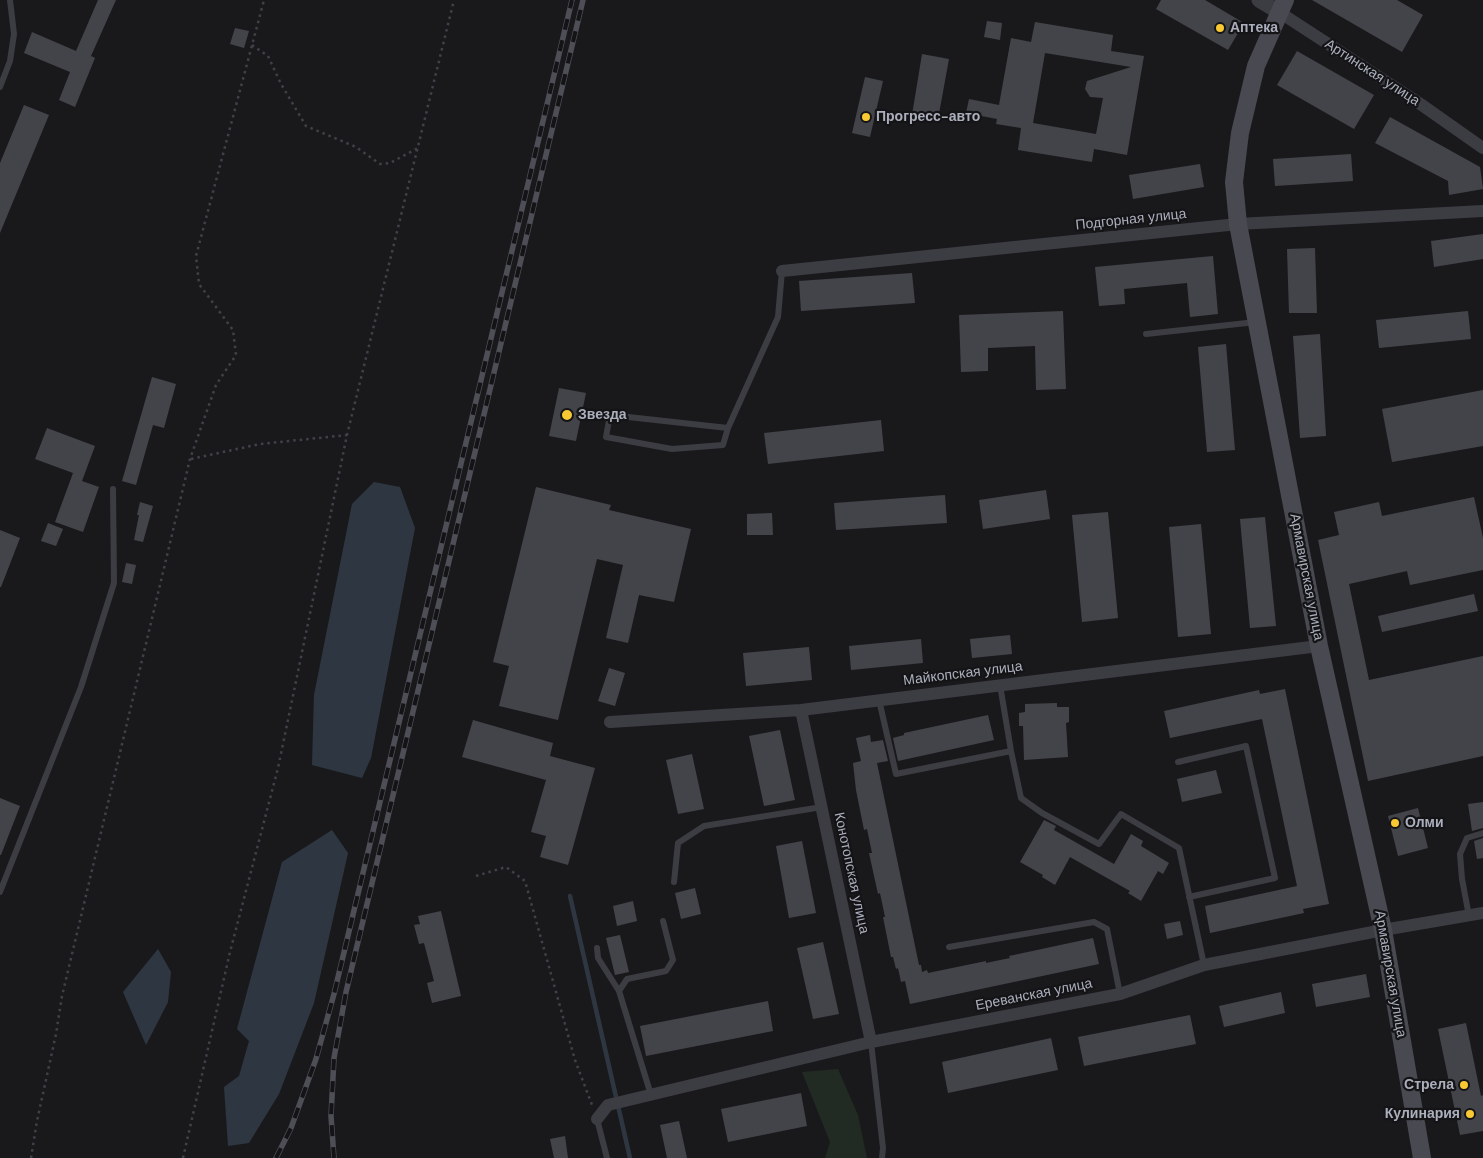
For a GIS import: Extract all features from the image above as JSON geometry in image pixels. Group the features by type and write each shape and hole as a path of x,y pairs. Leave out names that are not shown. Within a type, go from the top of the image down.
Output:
{"main road":[{"name":"Армавирская улица","path":"1282,6 1256,66 1240,133 1234,182 1238,224 1319,646 1383,930 1422,1158"}],"street":[{"name":"Артинская улица","path":"1259,0 1282,6 1483,148"},
{"name":"Подгорная улица","path":"782,271 1238,224 1483,211"},
{"name":"Майкопская улица","path":"610,722 801,710 1319,646"},
{"name":"Конотопская улица","path":"801,710 872,1042"},
{"name":"Ереванская улица","path":"597,1119 608,1105 872,1042 1120,994 1204,965 1383,930 1483,913"}],"lane":[{"path":"0,87 10,61 14,34 10,0"},
{"path":"728,428 610,415 606,437 672,449 723,445 728,428 778,317 782,271"},
{"path":"1146,334 1257,322"},
{"path":"0,892 81,686 114,584 113,489"},
{"path":"1000,685 1020,798 1042,813 1099,844 1122,814 1179,848 1204,965"},
{"path":"879,700 896,774 1011,750"},
{"path":"1178,762 1246,746 1275,878 1189,897"},
{"path":"674,882 678,843 704,826 822,807"},
{"path":"1469,916 1462,879 1460,854 1467,838 1483,833"},
{"path":"619,991 627,980 666,971 673,960 662,921"},
{"path":"949,947 1094,922 1107,929 1120,994"},
{"path":"597,948 598,958 619,991 651,1095"},
{"path":"872,1042 884,1148 882,1158"},
{"path":"597,1119 607,1158"}],"path":[{"path":"31,1158 62,996 190,459 216,385 236,355 233,330 199,284 196,256 264,0"},
{"path":"183,1158 230,952 278,768 347,435 454,0"},
{"path":"252,45 268,56 281,84 306,126 356,147 380,164 390,163 418,148"},
{"path":"190,459 260,444 347,435"},
{"path":"476,876 506,867 525,881 575,1060 597,1119"}],"shaded area":[{"path":"374,482 400,487 415,528 371,758 362,778 312,765 314,695 352,504"},
{"path":"332,830 348,853 314,1003 279,1094 249,1143 228,1146 224,1087 239,1076 249,1041 237,1029 282,862"},
{"path":"158,949 171,972 168,1002 146,1045 123,992"},
{"path":"838,1069 858,1115 867,1158 825,1158 830,1142 802,1072"}],"building":[{"path":"98,0 116,0 91,56 95,58 75,107 59,100 70,72 24,53 32,32 76,51"},
{"path":"1161,0 1205,0 1244,23 1228,50 1156,9"},
{"path":"1312,0 1397,0 1423,15 1402,52"},
{"path":"987,21 1002,23 1000,40 984,37"},
{"path":"1035,22 1113,35 1111,51 1144,56 1127,155 1094,149 1092,162 1018,150 1021,128 996,124 997,119 966,113 969,99 999,105 1011,38 1031,42","holes":["1045,53 1131,67 1087,81 1085,89 1090,97 1103,98 1096,134 1033,123"]},
{"path":"235,28 249,31 244,48 230,44"},
{"path":"1297,51 1374,95 1354,129 1277,85"},
{"path":"922,54 949,59 938,119 912,115"},
{"path":"865,77 883,81 870,137 852,133"},
{"path":"24,105 49,115 0,233 0,163"},
{"path":"1390,117 1480,167 1483,189 1449,195 1448,181 1375,143"},
{"path":"1351,154 1353,181 1275,186 1273,159"},
{"path":"1200,164 1204,187 1133,199 1129,175"},
{"path":"1483,234 1483,259 1434,267 1431,241"},
{"path":"1315,248 1317,313 1289,313 1287,249"},
{"path":"1213,256 1218,314 1190,317 1187,283 1124,289 1125,304 1099,306 1095,267"},
{"path":"912,273 915,303 801,311 799,281"},
{"path":"1063,311 1066,389 1036,390 1035,346 988,348 988,371 961,372 959,315"},
{"path":"1468,311 1471,339 1379,348 1376,320"},
{"path":"1320,334 1326,436 1300,438 1293,336"},
{"path":"1226,344 1235,450 1207,452 1198,347"},
{"path":"152,377 176,384 164,428 153,425 136,485 122,481"},
{"path":"559,388 586,393 576,441 549,436"},
{"path":"1483,390 1483,446 1392,462 1382,409"},
{"path":"881,420 884,451 768,464 764,433"},
{"path":"47,428 95,446 82,481 99,487 83,532 55,522 73,473 35,459"},
{"path":"536,487 611,505 609,510 691,529 674,602 639,595 628,643 606,638 623,565 597,559 558,720 499,706 509,666 493,662"},
{"path":"1046,490 1050,519 983,529 979,500"},
{"path":"945,495 947,523 836,530 834,503"},
{"path":"1474,497 1483,538 1483,570 1410,585 1407,571 1349,584 1369,680 1483,656 1483,756 1368,781 1318,540 1339,535 1334,512 1379,502 1382,516"},
{"path":"140,502 153,506 143,542 134,540"},
{"path":"1108,512 1118,618 1082,622 1072,515"},
{"path":"772,513 773,535 747,535 747,514"},
{"path":"1265,517 1276,626 1250,628 1240,519"},
{"path":"48,523 63,529 56,546 41,541"},
{"path":"1201,524 1211,634 1178,637 1169,527"},
{"path":"0,530 20,538 1,587 0,587"},
{"path":"126,563 136,565 132,584 122,582"},
{"path":"1474,594 1478,611 1382,632 1378,616"},
{"path":"1010,635 1012,654 972,658 970,639"},
{"path":"921,639 923,663 851,670 849,646"},
{"path":"809,647 812,680 746,686 743,653"},
{"path":"609,668 625,673 615,706 598,701"},
{"path":"1285,689 1329,904 1303,909 1304,913 1210,933 1205,906 1297,886 1262,719 1170,738 1164,711 1259,690 1260,694"},
{"path":"1057,703 1057,707 1069,707 1069,722 1066,723 1068,757 1024,760 1023,726 1019,726 1019,713 1025,712 1025,704"},
{"path":"988,715 994,740 898,761 893,738 904,735 904,733"},
{"path":"473,720 553,743 550,756 595,768 568,865 540,857 546,836 531,832 546,780 462,757"},
{"path":"780,730 795,800 764,806 749,736"},
{"path":"870,735 871,742 883,740 888,761 877,763 922,972 927,970 928,973 986,961 986,963 1010,958 1009,956 1093,938 1099,964 910,1004 905,981 901,982 898,968 896,969 893,957 891,957 880,893 878,894 869,853 872,853 867,829 864,830 856,790 853,763 861,761 856,738"},
{"path":"692,754 704,809 678,814 666,760"},
{"path":"1216,770 1222,793 1182,802 1177,779"},
{"path":"0,798 20,806 1,855 0,855"},
{"path":"1483,802 1483,828 1472,831 1468,804"},
{"path":"1418,808 1428,848 1398,856 1388,816"},
{"path":"1044,820 1056,826 1054,830 1114,864 1131,834 1143,841 1141,846 1169,863 1163,874 1158,871 1141,901 1128,893 1130,891 1070,857 1055,885 1042,877 1043,875 1020,862"},
{"path":"1483,838 1483,858 1477,859 1474,841"},
{"path":"802,841 816,913 789,918 776,846"},
{"path":"695,888 701,914 681,919 675,893"},
{"path":"633,901 637,921 617,926 613,906"},
{"path":"441,911 461,996 432,1003 427,983 434,981 424,943 419,944 414,925 420,924 418,916"},
{"path":"1180,921 1183,935 1167,939 1164,924"},
{"path":"620,935 629,972 615,975 606,938"},
{"path":"823,942 839,1014 813,1019 797,948"},
{"path":"1366,974 1370,997 1316,1007 1312,984"},
{"path":"1281,992 1285,1013 1224,1027 1219,1006"},
{"path":"768,1001 773,1031 646,1056 640,1026"},
{"path":"1190,1015 1196,1044 1084,1066 1078,1037"},
{"path":"1466,1023 1481,1096 1483,1095 1483,1131 1460,1135 1438,1029"},
{"path":"1051,1038 1058,1070 948,1093 942,1062"},
{"path":"801,1093 807,1126 728,1142 721,1109"},
{"path":"679,1121 687,1158 667,1158 660,1125"},
{"path":"565,1136 568,1158 554,1158 550,1139"}],"waterway":[{"path":"570,896 630,1158"}],"railway":[{"path":"276,1158 291,1128 316,1059 334,994 572,0"},
{"path":"334,1158 331,1116 334,1058 346,992 583,0"}],"place":[{"name":"Аптека","path":"1220,28"},
{"name":"Прогресс-авто","path":"866,117"},
{"name":"Звезда","path":"567,415"},
{"name":"Олми","path":"1395,823"},
{"name":"Стрела","path":"1464,1085"},
{"name":"Кулинария","path":"1470,1114"}]}
